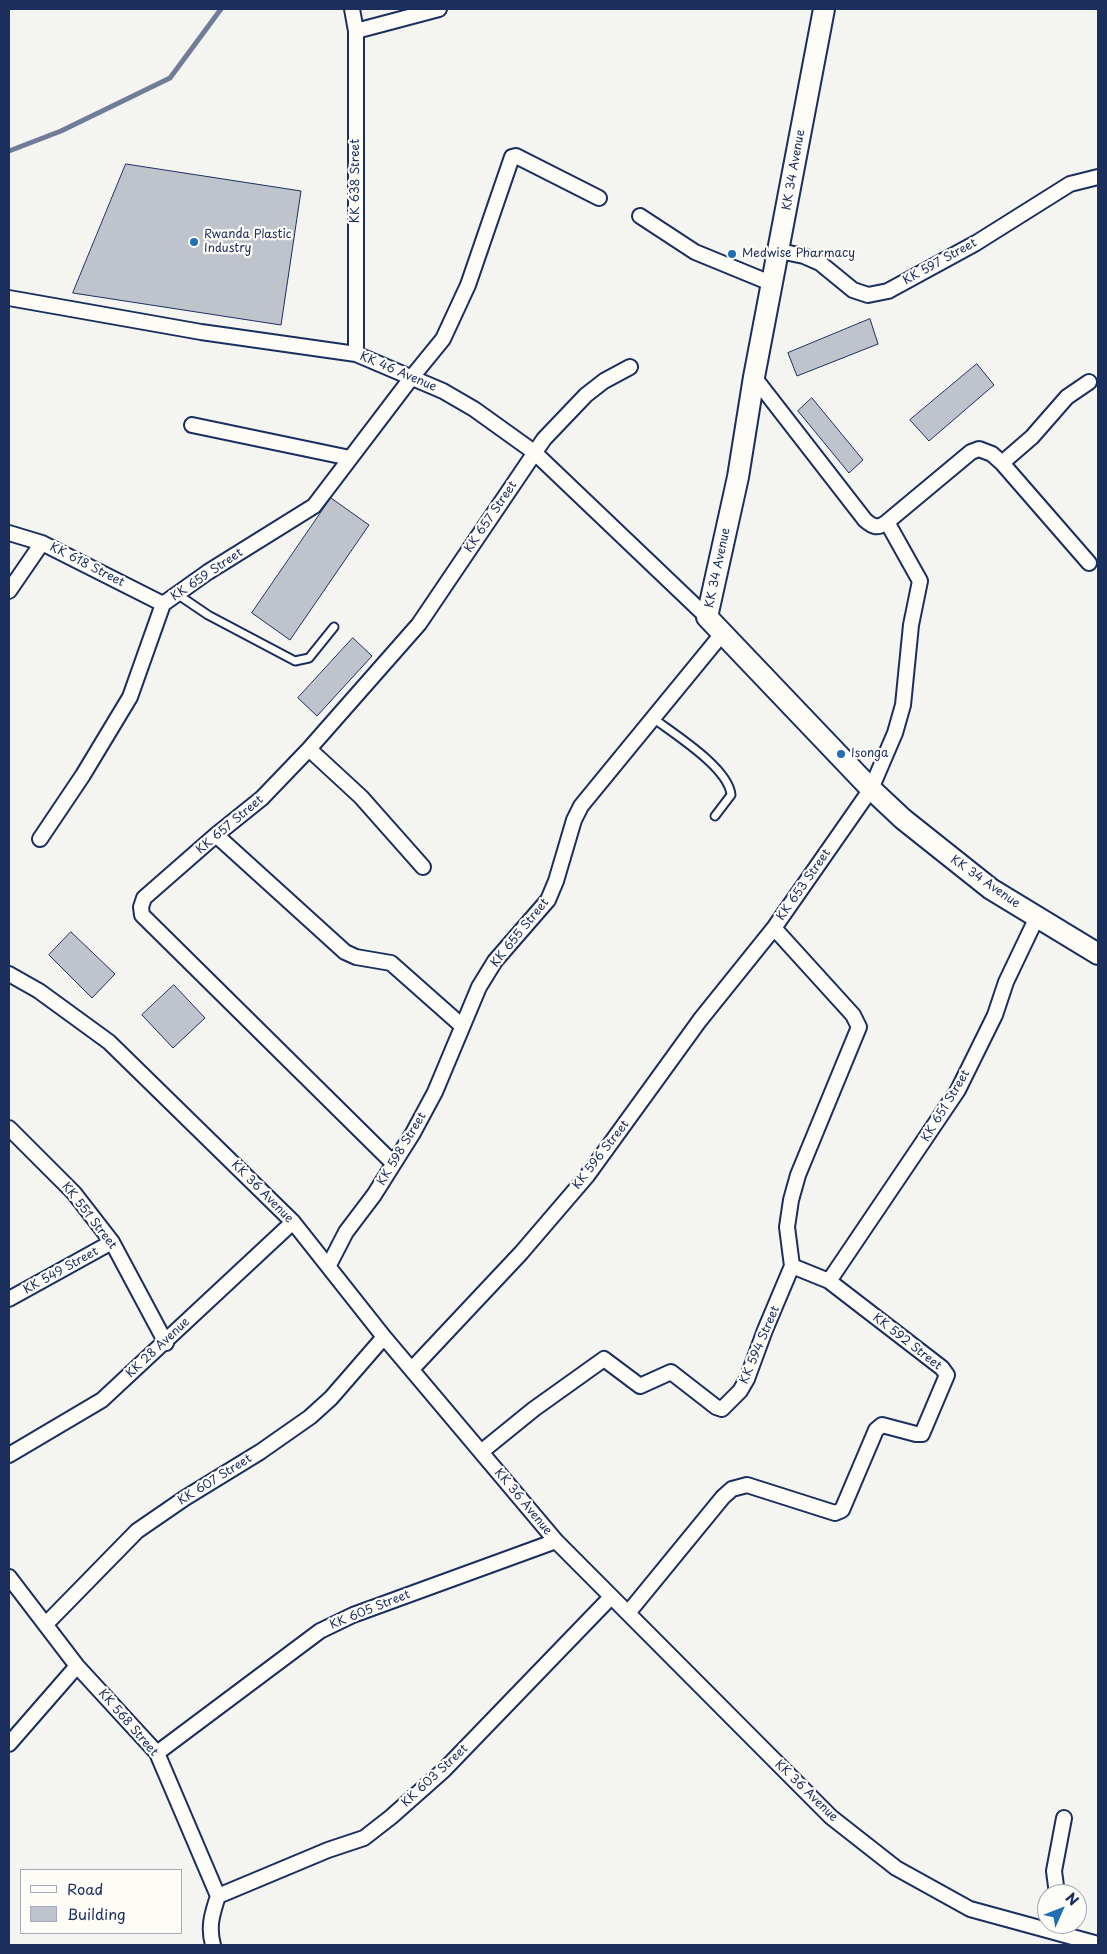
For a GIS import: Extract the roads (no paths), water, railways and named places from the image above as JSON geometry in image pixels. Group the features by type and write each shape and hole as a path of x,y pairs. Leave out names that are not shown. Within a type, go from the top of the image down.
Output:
{"main road":[{"name":"KK 34 Avenue","path":"824,9 754,377 738,477 707,617 871,789 943,853 991,889 1098,954"}],"street":[{"name":"KK 638 Street","path":"352,9 356,31 356,354"},
{"path":"356,31 439,9"},
{"name":"KK 659 Street","path":"40,839 84,776 130,697 163,604 208,572 308,511 443,339 468,285 512,157 516,156 599,198"},
{"name":"KK 597 Street","path":"779,251 804,256 820,263 853,290 868,295 888,291 976,243 1070,184 1098,177"},
{"path":"640,216 695,252 773,284"},
{"name":"KK 46 Avenue","path":"9,298 201,332 356,354 443,390 474,409 534,452 707,617"},
{"name":"KK 657 Street","path":"393,1163 142,915 140,907 144,898 216,835 262,798 309,749 418,624 534,452 586,395 604,381 630,367"},
{"path":"754,377 865,520 873,527 881,527 971,452 979,448 992,454 1002,463 1089,563"},
{"path":"1002,463 1032,437 1066,397 1089,382"},
{"path":"192,425 350,458"},
{"name":"KK 653 Street","path":"792,1266 787,1227 791,1200 798,1175 859,1027 857,1022 774,928 871,789 895,733 903,705 911,625 920,581 887,522"},
{"name":"KK 618 Street","path":"9,534 42,543 163,604"},
{"path":"9,591 42,543"},
{"name":"KK 655 Street","path":"461,1025 478,987 495,961 548,900 556,881 574,820 582,806 722,634"},
{"path":"309,749 361,797 423,867"},
{"path":"216,835 345,952 356,957 391,963 461,1025"},
{"name":"KK 651 Street","path":"829,1280 958,1090 995,1015 1006,982 1037,917"},
{"name":"KK 596 Street","path":"412,1369 521,1253 587,1176 700,1020 774,928"},
{"name":"KK 36 Avenue","path":"9,974 39,990 109,1042 293,1222 329,1265 384,1338 556,1541 831,1816 896,1868 970,1909 1037,1924"},
{"name":"KK 598 Street","path":"329,1265 346,1232 374,1195 413,1133 435,1092 461,1025"},
{"name":"KK 551 Street","path":"9,1128 74,1193 112,1242 166,1343"},
{"name":"KK 28 Avenue","path":"9,1455 102,1400 166,1343 293,1222"},
{"name":"KK 549 Street","path":"9,1299 112,1242"},
{"name":"KK 592 Street","path":"628,1613 723,1497 732,1489 747,1485 836,1513 842,1510 876,1430 882,1425 922,1434 947,1375 942,1368 829,1280 792,1266"},
{"name":"KK 594 Street","path":"480,1452 534,1409 604,1359 640,1386 671,1372 716,1407 722,1409 747,1379 792,1266"},
{"name":"KK 607 Street","path":"46,1624 137,1531 185,1498 260,1452 310,1417 331,1398 384,1338"},
{"name":"KK 605 Street","path":"157,1753 320,1631 353,1615 556,1541"},
{"name":"KK 568 Street","path":"9,1578 46,1624 76,1666 157,1753 218,1896"},
{"name":"KK 603 Street","path":"218,1896 328,1850 364,1838 444,1770 611,1597"},
{"path":"9,1744 76,1666"},
{"path":"1056,1884 1054,1871 1064,1818"},
{"path":"214,1945 209,1932 210,1918 218,1896"},
{"name":"KK 36 Avenue","path":"1071,1934 1098,1944"}],"lane":[{"path":"177,594 208,615 295,662 309,658 334,627"},
{"path":"653,718 708,760 730,786 731,795 715,816"}],"waterway":[{"path":"9,151 61,131 170,78 221,9"}],"place":[{"name":"Rwanda Plastic Industry","path":"194,242"},
{"name":"Medwise Pharmacy","path":"732,254"},
{"name":"Isonga","path":"841,754"}]}
